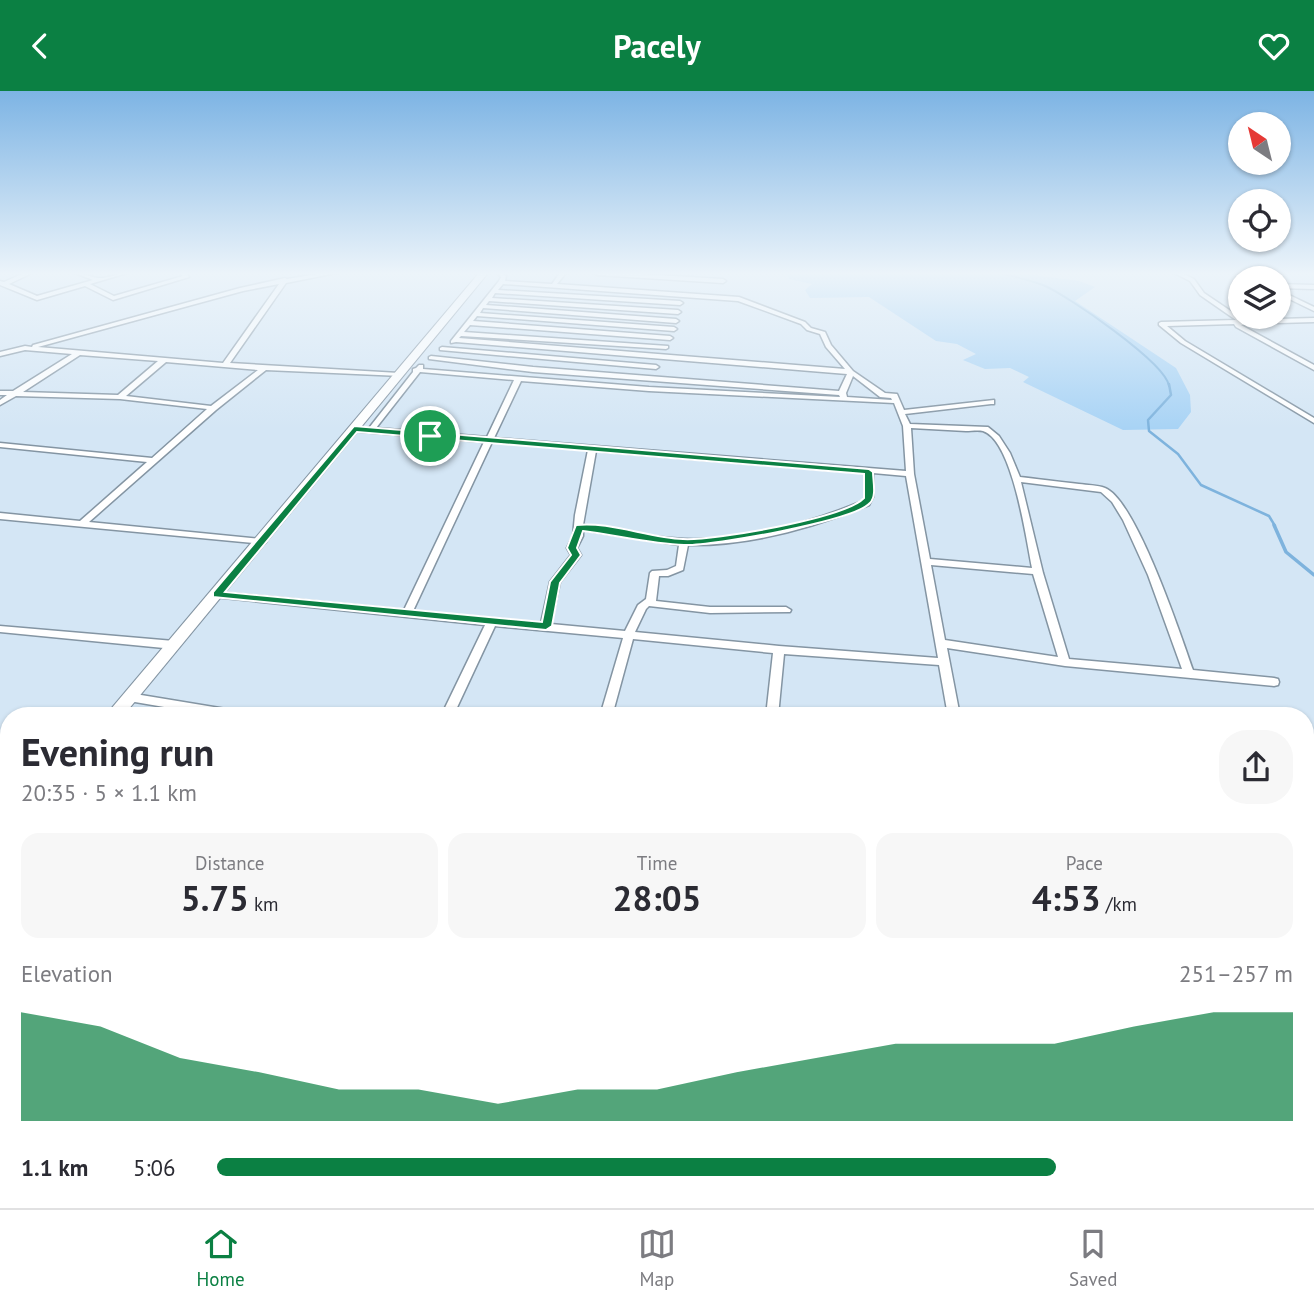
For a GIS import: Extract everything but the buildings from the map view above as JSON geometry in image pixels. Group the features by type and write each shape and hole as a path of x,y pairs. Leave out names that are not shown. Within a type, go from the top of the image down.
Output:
{"main road":[{"path":"121,707 441,325"}],"street":[{"path":"0,354 114,325"},
{"path":"225,365 253,325"},
{"path":"371,430 415,370 455,341 467,325"},
{"path":"497,325 670,338"},
{"path":"649,389 675,325"},
{"path":"805,325 822,333 828,346 851,372 883,395 894,396 900,407 907,426 910,474 952,707"},
{"path":"1162,325 1314,421"},
{"path":"1246,329 1314,368"},
{"path":"461,334 666,347"},
{"path":"455,341 851,372"},
{"path":"25,348 264,368 399,375"},
{"path":"442,349 656,367"},
{"path":"0,403 78,353"},
{"path":"431,358 652,380 775,386 900,407 943,410 953,406 991,402"},
{"path":"120,397 164,360"},
{"path":"82,524 213,408 264,368"},
{"path":"415,370 649,389 844,396"},
{"path":"844,396 851,372"},
{"path":"408,614 518,379"},
{"path":"0,393 120,397 213,408"},
{"path":"907,426 975,428 994,433 1018,479 1038,571 1065,662"},
{"path":"354,429 910,474"},
{"path":"0,445 153,460"},
{"path":"546,626 555,582 576,555 572,548 580,527 579,515 592,450"},
{"path":"580,527 684,542 771,531 866,503 869,498 869,472"},
{"path":"1018,479 1104,490 1114,497 1148,561 1189,675"},
{"path":"0,516 261,542"},
{"path":"609,707 629,634 642,607 651,600 655,573 668,573 680,568 684,542"},
{"path":"926,562 1038,571"},
{"path":"217,595 779,650 944,662"},
{"path":"648,603 710,610 786,610"},
{"path":"451,707 492,621"},
{"path":"0,629 174,645"},
{"path":"940,643 1065,662 1274,682"},
{"path":"773,707 779,650"},
{"path":"129,697 190,707"}],"shaded area":[{"path":"912,325 1111,325 1176,368 1190,395 1191,412 1178,429 1123,430 1023,382 1029,377 1010,368 985,369 963,360 976,354 957,344 936,341"}],"waterway":[{"path":"1106,325 1151,362 1164,375 1169,386"},
{"path":"1169,384 1171,395 1148,420 1149,431 1178,454 1201,485 1269,516 1275,526"},
{"path":"1274,525 1286,552 1314,575"}],"route":[{"path":"354,429 430,436 749,460 869,472 869,498 866,503 853,508 797,525 728,538 684,542 580,527 572,548 576,555 555,582 546,626 217,595 354,429"}]}
